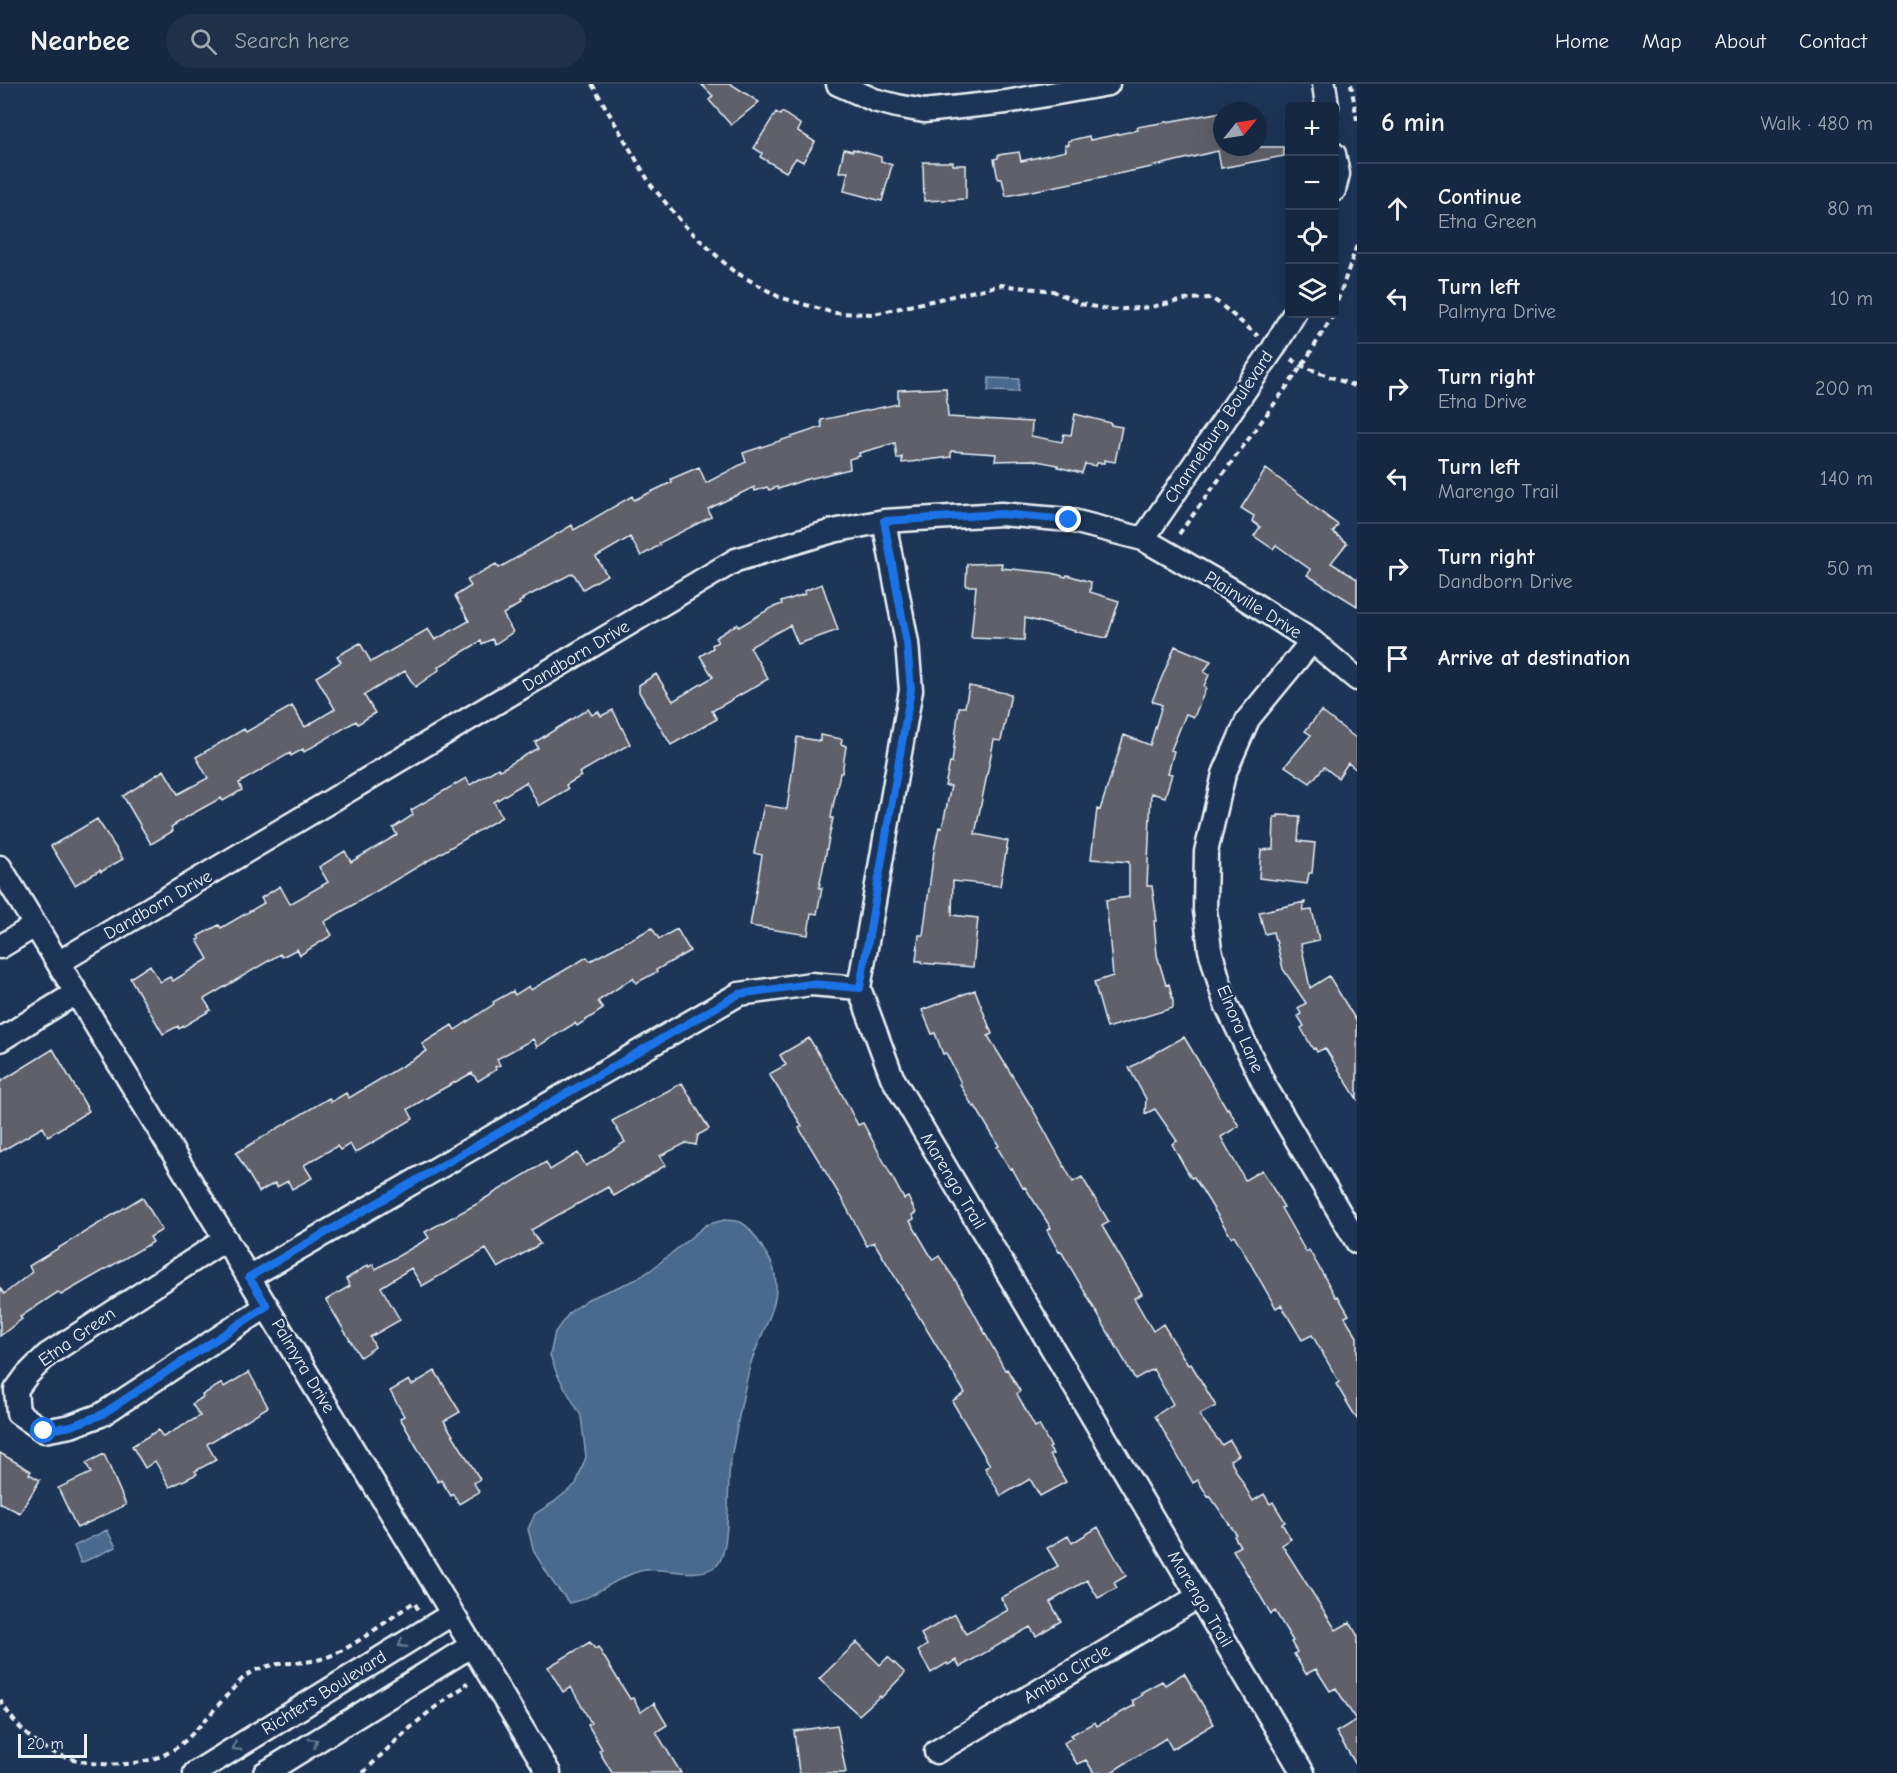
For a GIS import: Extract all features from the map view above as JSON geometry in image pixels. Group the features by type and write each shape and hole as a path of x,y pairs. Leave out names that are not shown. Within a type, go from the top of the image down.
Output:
{"street":[{"path":"838,84 874,100 924,111 1006,102 1108,84"},
{"path":"1324,84 1326,102"},
{"name":"Channelburg Boulevard","path":"1143,539 1273,349 1292,318"},
{"name":"Dandborn Drive","path":"58,963 736,560 833,531 884,521 1001,514 1069,520 1143,539"},
{"name":"Marengo Trail","path":"884,521 907,643 911,690 860,988 892,1077 1303,1773"},
{"name":"Plainville Drive","path":"1143,539 1230,589 1312,641 1357,679"},
{"name":"Elnora Lane","path":"1312,641 1248,719 1224,774 1206,852 1205,910 1210,950 1225,1002 1265,1086 1357,1242"},
{"name":"Palmyra Drive","path":"0,867 549,1773"},
{"path":"0,947 36,925"},
{"path":"249,1277 739,994 811,984 860,988"},
{"path":"0,1040 76,993"},
{"name":"Etna Green","path":"226,1239 47,1355 16,1390 18,1413 44,1431 71,1426 101,1415 267,1306"},
{"name":"Ambia Circle","path":"936,1752 1198,1597"},
{"name":"Richters Boulevard","path":"195,1773 452,1614"},
{"name":"Richters Boulevard","path":"264,1773 471,1646"}],"path":[{"path":"592,84 651,185 685,226 732,270 779,297 834,313 874,314 1001,285 1053,291 1081,303 1110,310 1151,307 1189,299 1211,298 1273,349 1302,366 1357,387"},
{"path":"1351,84 1357,120"},
{"path":"1339,297 1357,245"},
{"path":"1165,552 1302,366 1330,318"}],"water":[{"path":"989,378 1019,379 1018,392 988,391"},
{"path":"724,1220 742,1223 756,1237 772,1264 776,1293 750,1366 742,1402 730,1464 726,1534 721,1559 716,1566 698,1572 640,1571 588,1597 570,1603 554,1584 534,1552 528,1529 535,1514 576,1484 586,1457 581,1416 557,1374 550,1355 555,1332 570,1312 588,1299 635,1280 651,1270 706,1225"},
{"path":"107,1530 116,1547 81,1563 74,1546"}],"building":[{"path":"701,84 731,84 759,102 731,125 709,100 713,96"},
{"path":"776,112 780,115 782,112 801,125 798,131 815,142 803,162 796,158 786,172 760,157 762,153 754,148"},
{"path":"1213,114 1213,152 1006,196 1002,179 998,179 994,159 998,158 998,155 1019,152 1021,161 1066,151 1065,145 1069,145 1068,141 1089,136 1090,140 1138,130 1137,127"},
{"path":"1267,147 1283,147 1284,156 1221,168 1219,156 1267,156"},
{"path":"844,149 853,151 853,149 881,157 881,161 892,165 882,201 844,191 848,172 839,172"},
{"path":"923,162 953,162 953,165 966,165 966,199 924,201"},
{"path":"946,388 948,417 1032,422 1031,436 1062,442 1064,434 1071,435 1075,414 1122,427 1115,462 1104,460 1104,463 1097,463 1096,466 1085,464 1082,473 1032,460 995,461 996,454 951,451 951,457 902,463 902,457 897,459 895,443 859,453 860,456 849,459 850,469 778,489 777,487 769,490 767,487 755,491 754,487 708,509 711,517 659,543 660,545 641,556 630,537 596,557 607,575 583,589 573,573 522,599 520,604 503,614 513,632 495,644 492,639 482,644 481,641 438,667 439,670 415,687 405,671 364,695 375,713 358,724 356,721 304,752 303,749 291,756 290,753 239,783 242,790 223,801 221,798 190,815 171,827 173,831 151,844 123,796 164,770 178,794 208,778 196,757 244,729 246,732 292,706 305,727 335,709 316,677 341,662 337,656 360,643 371,662 428,629 435,640 469,621 455,596 471,586 467,580 496,564 499,568 572,525 574,530 632,496 634,500 672,482 671,479 699,467 706,483 746,462 743,453 822,427 821,420 898,404 898,390"},
{"path":"1266,469 1338,525 1333,532 1347,543 1331,563 1357,579 1357,606 1307,575 1311,570 1276,545 1273,549 1254,536 1260,527 1252,521 1254,516 1241,508"},
{"path":"1002,563 1001,568 1052,573 1066,577 1067,575 1091,582 1090,592 1119,601 1107,638 1025,618 1024,640 971,638 976,586 966,586 967,564"},
{"path":"822,584 838,630 798,644 790,625 750,647 768,679 712,711 717,719 671,745 639,692 639,685 656,674 673,701 713,677 700,656 718,642 715,638 737,624 739,627 782,604 781,602 805,594 804,591"},
{"path":"1175,646 1211,661 1204,672 1209,675 1194,717 1186,714 1171,750 1174,751 1168,773 1172,774 1165,797 1151,793 1147,886 1152,886 1157,921 1154,921 1157,955 1166,985 1169,984 1173,1008 1107,1028 1094,982 1113,976 1106,900 1129,897 1129,862 1091,859 1097,809 1100,810 1124,735 1150,745 1162,705 1152,701"},
{"path":"969,686 1011,694 1001,741 994,740 975,834 1008,841 1000,886 953,881 952,915 978,918 973,967 921,963 921,961 916,961 919,935 923,935 934,851 939,827 942,828 951,786 945,786 950,762 952,763 959,707 965,707"},
{"path":"588,709 592,715 598,711 601,716 613,710 630,744 579,773 581,776 566,785 568,789 539,806 526,782 494,802 502,817 324,922 332,935 300,955 297,949 282,957 280,954 204,999 211,1010 179,1029 178,1026 163,1034 130,978 150,965 160,982 170,977 173,981 208,959 197,940 200,939 198,936 219,925 221,928 264,903 261,898 280,886 290,904 328,882 319,867 345,851 351,862 397,835 393,828 413,815 411,810 466,778 470,785 498,768 500,770 538,748 535,742"},
{"path":"1321,711 1357,739 1357,770 1348,763 1338,778 1324,767 1310,783 1285,766 1311,735 1305,731"},
{"path":"820,735 842,739 841,744 846,746 842,773 840,773 833,806 831,818 833,818 819,888 822,888 817,914 811,913 808,935 750,926 762,855 754,853 764,805 787,809 797,737 820,741"},
{"path":"1278,815 1300,816 1298,841 1315,843 1312,873 1309,873 1307,884 1259,878 1261,850 1273,849 1274,817"},
{"path":"97,819 123,859 75,885 51,846"},
{"path":"1305,902 1303,911 1312,910 1319,940 1301,944 1310,988 1329,976 1357,1022 1357,1099 1325,1048 1317,1052 1315,1048 1313,1049 1301,1028 1304,1026 1298,1016 1301,1014 1298,1008 1306,1003 1283,969 1273,932 1265,934 1259,912"},
{"path":"652,928 659,939 677,929 690,951 636,983 633,978 598,1001 603,1009 577,1026 575,1023 537,1047 533,1039 497,1059 500,1065 495,1067 496,1070 478,1081 472,1073 408,1109 413,1119 355,1153 350,1144 340,1150 337,1146 304,1165 312,1178 292,1189 288,1181 277,1187 275,1183 259,1192 236,1153 329,1098 331,1102 346,1093 349,1098 427,1051 422,1044 452,1025 455,1030 494,1004 493,1002 513,991 515,995 529,986 531,990 587,957 590,961"},
{"path":"975,990 992,1034 988,1036 1073,1182 1082,1177 1109,1222 1102,1226 1142,1294 1134,1298 1153,1331 1163,1324 1188,1365 1191,1364 1216,1406 1199,1415 1222,1445 1230,1440 1239,1455 1230,1460 1253,1501 1264,1494 1270,1504 1273,1502 1285,1522 1282,1524 1291,1539 1282,1545 1336,1630 1350,1622 1357,1635 1357,1766 1336,1732 1356,1720 1336,1688 1330,1691 1316,1669 1306,1674 1294,1654 1297,1652 1291,1642 1293,1641 1275,1611 1271,1614 1233,1550 1240,1546 1234,1536 1236,1534 1198,1480 1193,1483 1155,1416 1173,1404 1153,1369 1135,1379 1061,1251 1059,1252 1047,1230 1051,1228 1012,1168 1010,1169 997,1147 999,1146 960,1084 946,1053 943,1054 935,1033 932,1034 922,1010"},
{"path":"1184,1037 1239,1126 1221,1137 1245,1180 1262,1170 1284,1207 1281,1208 1306,1252 1309,1250 1349,1315 1345,1317 1357,1337 1357,1419 1336,1384 1339,1382 1312,1335 1302,1340 1281,1305 1276,1308 1234,1235 1231,1237 1194,1177 1191,1178 1172,1144 1177,1141 1155,1109 1145,1114 1146,1099 1129,1068"},
{"path":"809,1038 858,1125 863,1123 904,1199 908,1197 916,1213 912,1215 914,1219 910,1221 933,1260 939,1256 961,1289 1005,1370 1007,1369 1020,1391 1017,1394 1035,1427 1039,1425 1051,1447 1049,1448 1053,1454 1050,1455 1066,1482 1040,1496 1030,1479 1001,1496 985,1468 990,1465 952,1401 965,1393 874,1242 867,1246 842,1199 799,1128 802,1126 769,1074 786,1065 780,1055"},
{"path":"53,1049 89,1111 48,1136 43,1127 0,1152 0,1082"},
{"path":"682,1083 709,1129 698,1135 696,1145 686,1143 660,1156 666,1165 614,1196 608,1187 531,1230 540,1244 498,1268 486,1249 422,1286 411,1268 381,1287 400,1320 370,1337 375,1347 360,1357 326,1300 350,1286 346,1279 368,1265 369,1267 373,1264 376,1269 429,1238 425,1232 484,1200 546,1162 550,1170 578,1153 586,1166 625,1142 612,1121"},
{"path":"142,1197 162,1230 150,1237 153,1242 61,1295 58,1292 20,1317 22,1319 0,1336 0,1288 4,1294 32,1272 29,1266"},
{"path":"435,1371 460,1412 444,1421 480,1479 474,1483 479,1492 459,1504 441,1480 438,1482 425,1461 400,1418 404,1416 390,1391 409,1380 412,1385"},
{"path":"249,1372 268,1407 207,1444 216,1460 195,1471 197,1474 170,1487 155,1461 145,1468 132,1446 158,1430 163,1437 200,1416 192,1404 203,1397 202,1395 222,1383 224,1387"},
{"path":"0,1453 31,1471 29,1474 40,1480 20,1513 0,1503"},
{"path":"104,1454 126,1505 77,1528 58,1488 91,1473 86,1463"},
{"path":"1098,1527 1126,1576 1114,1583 1117,1588 1098,1598 1087,1580 1050,1602 1061,1621 1036,1636 1030,1627 960,1667 956,1660 931,1673 918,1651 927,1645 921,1634 955,1614 966,1634 1008,1610 1001,1598 1058,1566 1047,1548 1068,1536 1072,1543"},
{"path":"590,1642 595,1649 598,1647 630,1699 633,1698 641,1712 654,1703 667,1725 656,1732 681,1773 612,1773 588,1725 591,1723 571,1687 563,1692 548,1667"},
{"path":"857,1642 880,1665 888,1657 905,1673 881,1698 880,1696 859,1715 819,1679"},
{"path":"1184,1673 1214,1724 1172,1749 1166,1738 1110,1773 1094,1773 1086,1760 1077,1764 1064,1743 1073,1737 1071,1735 1095,1722 1097,1726 1135,1705 1132,1701 1142,1695 1140,1693 1162,1681 1165,1685"},
{"path":"837,1725 846,1773 799,1773 794,1731"}],"route":[{"path":"44,1431 71,1426 101,1415 267,1306 249,1277 739,994 811,984 860,988 911,690 907,643 884,521 1001,514 1069,520"}]}
